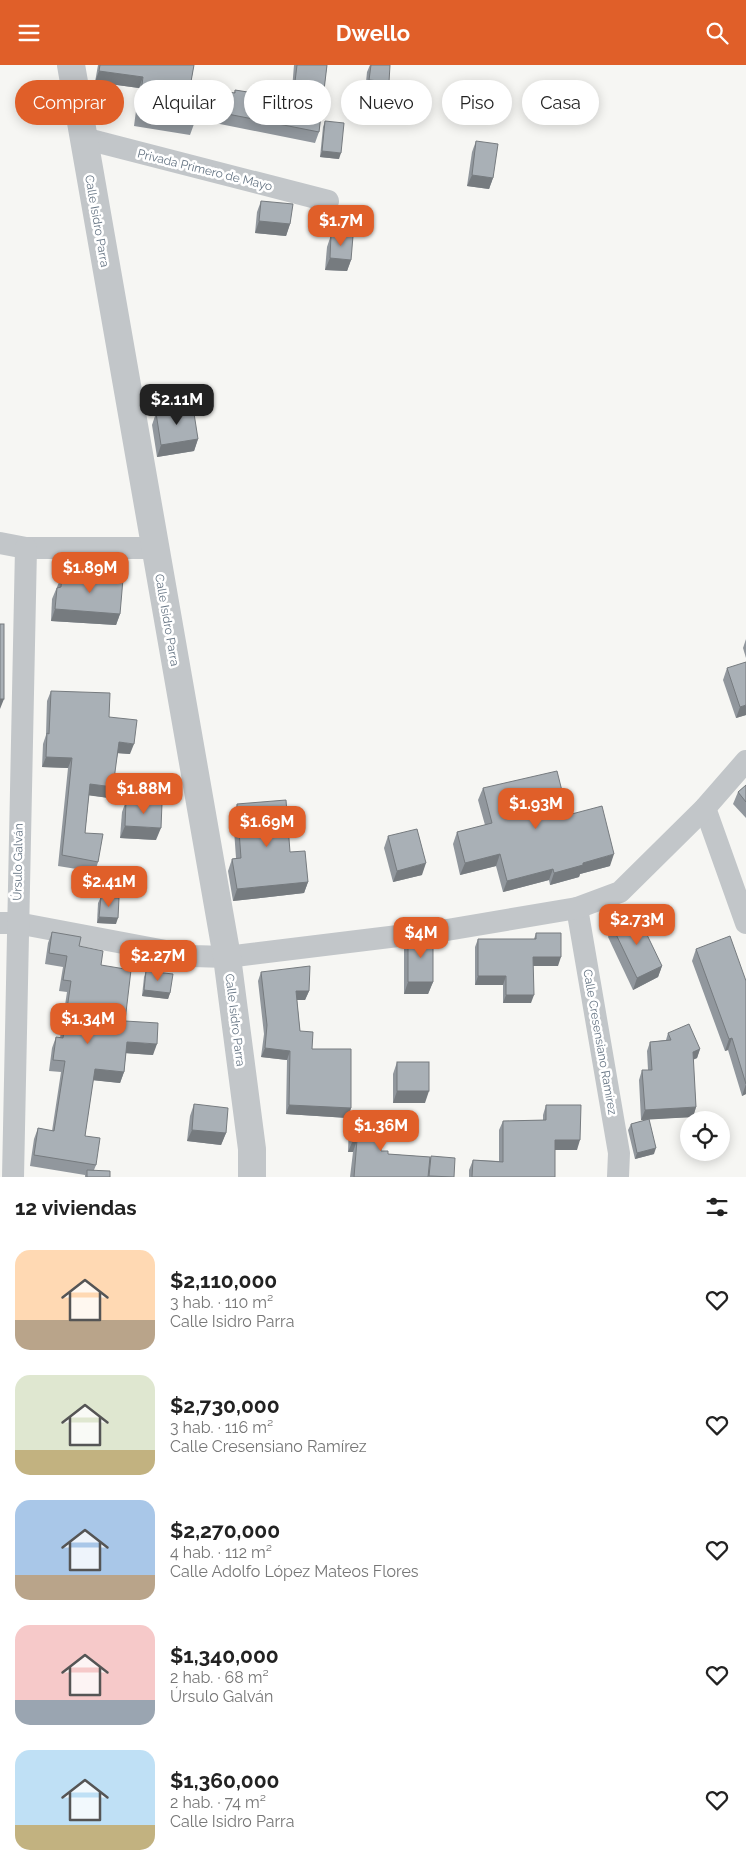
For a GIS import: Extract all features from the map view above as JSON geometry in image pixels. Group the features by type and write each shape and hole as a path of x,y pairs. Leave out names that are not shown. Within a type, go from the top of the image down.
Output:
{"street":[{"name":"Calle Isidro Parra","path":"71,65 226,957 252,1149 252,1177"},
{"name":"Privada Primero de Mayo","path":"83,138 328,201"},
{"path":"0,543 26,548 155,548"},
{"name":"Úrsulo Galván","path":"13,1177 8,923 26,548"},
{"path":"8,923 192,956 226,957 448,930 577,908 620,892 705,808 746,761"},
{"path":"705,808 746,923"},
{"name":"Calle Cresensiano Ramírez","path":"577,908 619,1153 618,1177"}],"building":[{"path":"100,65 194,65 191,80 143,80 143,77 99,71"},
{"path":"297,65 327,65 325,80 295,80"},
{"path":"371,65 390,65 389,80 369,80"},
{"path":"235,90 244,91 244,117 234,115"},
{"path":"331,122 341,123 341,125 344,125 341,153 322,151 325,125 331,125"},
{"path":"283,125 320,125 319,132"},
{"path":"476,141 498,144 493,178 472,175"},
{"path":"261,201 293,204 290,224 259,221"},
{"path":"331,235 353,236 351,260 330,258"},
{"path":"193,407 198,439 161,445 156,413"},
{"path":"62,575 123,579 120,614 55,609 57,588 61,587"},
{"path":"0,624 4,624 4,699 0,699"},
{"path":"746,662 746,705 740,707 727,668"},
{"path":"51,691 110,693 109,717 137,720 134,744 119,742 113,787 90,784 85,833 103,834 98,862 62,855 72,758 46,757"},
{"path":"557,771 568,815 602,806 614,854 554,873 553,869 507,881 500,854 465,863 457,832 492,823 483,788"},
{"path":"746,785 746,802 738,792"},
{"path":"286,800 290,852 305,851 308,882 237,889 232,859 241,858 237,804"},
{"path":"126,801 162,803 161,828 125,826"},
{"path":"417,829 426,863 397,871 388,836"},
{"path":"101,897 119,898 118,918 99,917"},
{"path":"637,914 662,966 637,978 612,926"},
{"path":"52,932 81,937 79,946 103,951 101,965 131,970 125,1021 158,1023 157,1044 127,1042 124,1072 95,1069 85,1136 100,1138 96,1165 34,1155 38,1128 54,1131 65,1061 53,1060 56,1037 63,1038 71,981 63,980 67,956 49,953"},
{"path":"536,933 561,933 561,957 533,957 534,995 506,995 506,976 478,976 478,939 536,939"},
{"path":"433,936 433,982 408,982 408,937"},
{"path":"730,936 746,981 746,1084 732,1038 729,1039 696,949"},
{"path":"310,966 309,991 296,991 300,1031 313,1032 312,1049 351,1049 351,1108 289,1105 290,1051 265,1048 267,1025 261,972"},
{"path":"146,971 173,974 170,993 144,990"},
{"path":"689,1024 700,1049 693,1052 696,1107 645,1110 642,1070 652,1070 650,1042 671,1040 668,1033"},
{"path":"397,1062 429,1062 429,1091 397,1091"},
{"path":"194,1104 228,1108 226,1133 192,1130"},
{"path":"546,1105 581,1105 580,1140 555,1140 555,1177 472,1177 473,1160 503,1162 503,1121 546,1120"},
{"path":"353,1111 381,1111 381,1151 388,1151 388,1154 430,1157 428,1177 354,1177 357,1140 353,1140"},
{"path":"649,1119 656,1148 637,1153 631,1124"},
{"path":"431,1156 455,1158 454,1177 429,1176"},
{"path":"87,1170 110,1171 110,1177 87,1177"}]}
